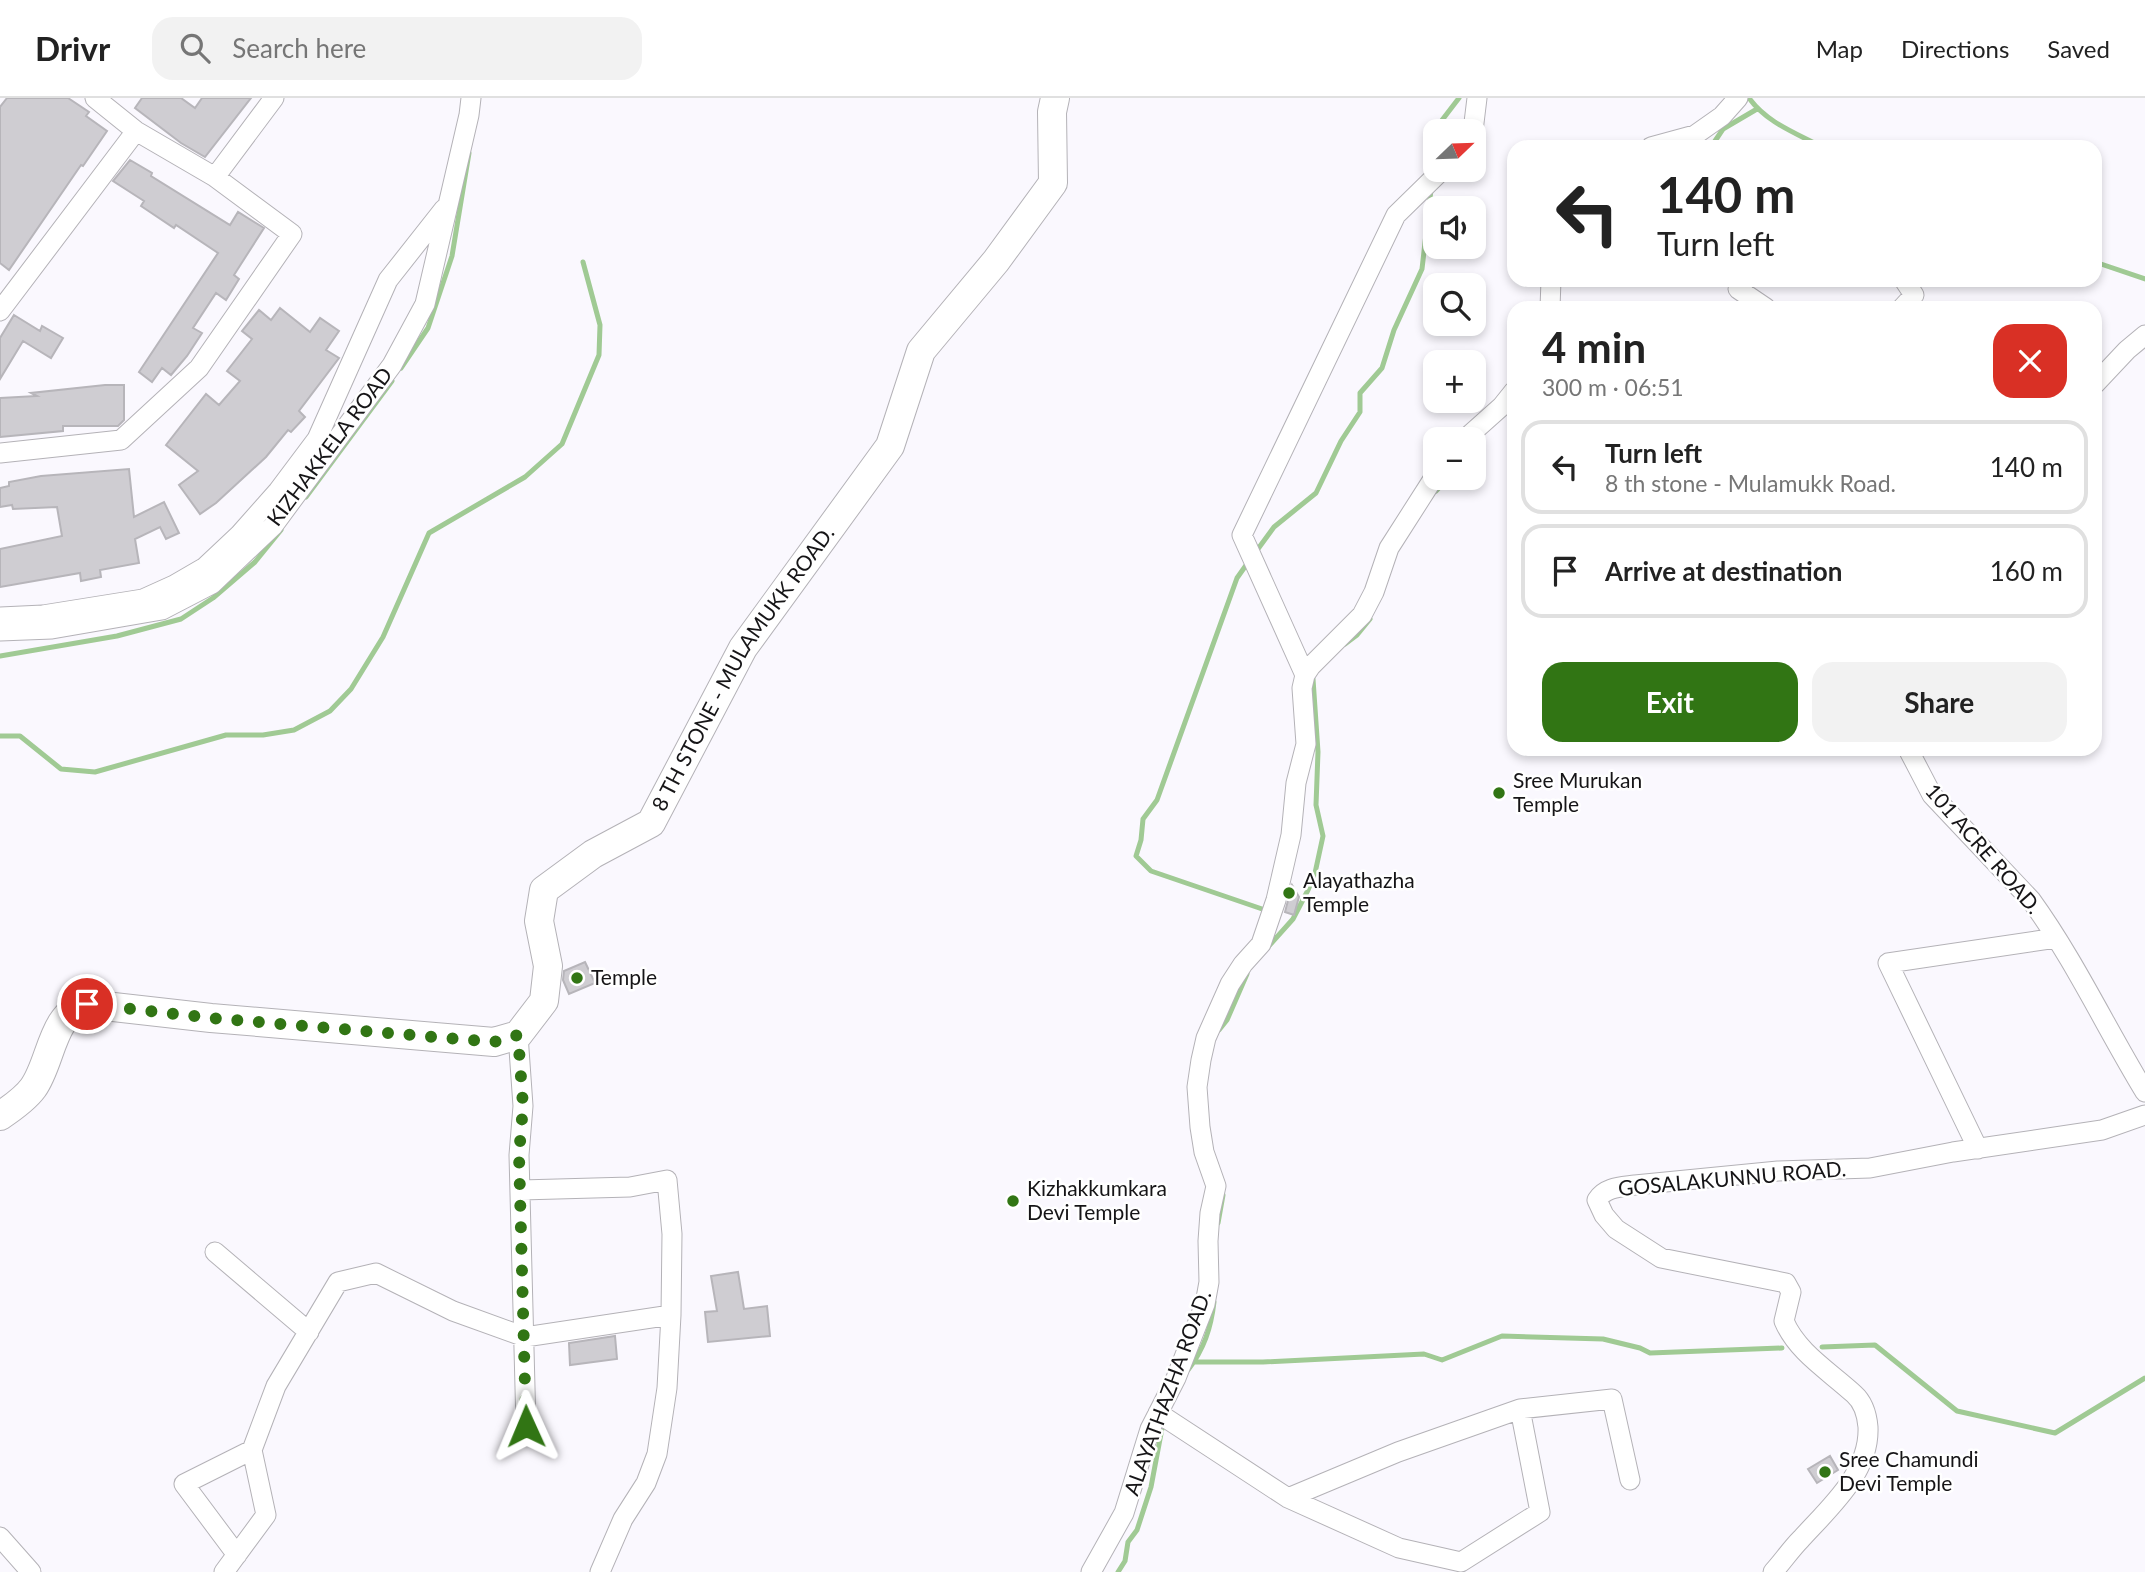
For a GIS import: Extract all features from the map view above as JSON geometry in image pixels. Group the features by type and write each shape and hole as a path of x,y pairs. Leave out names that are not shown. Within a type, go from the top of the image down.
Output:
{"main road":[{"name":"8 TH STONE - MULAMUKK ROAD.","path":"518,1035 544,1001 548,966 539,921 544,890 593,854 651,823 743,648 890,446 921,351 996,261 1053,183 1052,112 1055,98"},
{"path":"0,1116 34,1087 63,1021 75,1007 87,1004 211,1018 494,1042 518,1035"}],"street":[{"path":"0,453 121,440 199,368 292,234 215,177 136,131 95,98"},
{"path":"215,177 274,98"},
{"name":"KIZHAKKELA ROAD","path":"0,631 52,629 163,610 212,583 273,526 392,365 425,304 471,98"},
{"path":"1474,119 1477,98"},
{"path":"1677,140 1695,135 1722,116 1738,98"},
{"path":"0,311 136,131"},
{"path":"1426,490 1389,548 1374,592 1362,615 1305,675 1242,535 1396,215 1430,182"},
{"name":"KIZHAKKELA ROAD","path":"0,617 43,615 143,599 174,585 214,559 278,491 317,439 388,280 449,203"},
{"path":"1740,287 1738,289 1756,301"},
{"path":"1908,301 1914,295 1909,287"},
{"path":"2102,377 2145,335"},
{"path":"1478,427 1507,400"},
{"name":"ALAYATHAZHA ROAD.","path":"1091,1572 1124,1513 1150,1429 1176,1378 1205,1304 1209,1282 1210,1213 1216,1185 1204,1152 1200,1127 1197,1087 1201,1060 1206,1038 1230,984 1261,944 1272,912 1291,835 1296,783 1306,744 1302,699 1305,675"},
{"name":"101 ACRE ROAD.","path":"1912,756 1932,795 2031,900 2084,983 2145,1092"},
{"path":"1978,1149 1888,964 2056,938"},
{"path":"518,1035 523,1106 519,1155 526,1426"},
{"name":"GOSALAKUNNU ROAD.","path":"1773,1572 1856,1474 1865,1452 1868,1433 1862,1403 1792,1337 1784,1321 1791,1292 1786,1283 1661,1258 1616,1229 1600,1209 1598,1197 1621,1187 1778,1171 1870,1168 2102,1129 2145,1115"},
{"path":"520,1190 630,1187 667,1181 672,1234 671,1315 667,1388 657,1454 646,1483 623,1520 600,1572"},
{"path":"215,1252 309,1332"},
{"path":"224,1572 266,1515 252,1450 276,1386 338,1282 376,1273 453,1311 525,1337 671,1315"},
{"path":"1289,1498 1398,1452 1520,1409 1612,1399 1630,1480"},
{"path":"1158,1413 1289,1498 1399,1548 1461,1562 1540,1511 1520,1409"},
{"path":"237,1555 184,1484 252,1450"},
{"path":"0,1537 31,1572"}],"building":[{"path":"7,98 68,98 89,112 86,116 107,131 9,270 0,263 0,107"},
{"path":"142,98 181,98 195,108 202,98 251,98 205,157 181,143 135,108"},
{"path":"130,160 230,225 238,212 264,228 234,275 239,279 226,300 216,293 193,328 202,333 187,356 171,375 162,368 152,382 139,372 218,253 141,206 144,201 113,181"},
{"path":"280,308 310,332 320,318 339,331 326,350 339,358 299,411 305,417 291,432 288,430 266,457 216,503 200,514 179,485 198,471 166,445 206,394 219,405 240,381 227,371 252,339 242,331 259,310 271,320"},
{"path":"14,315 40,331 42,326 63,338 51,358 23,341 0,379 0,338"},
{"path":"124,385 124,420 118,426 63,426 63,431 0,437 0,398 37,396 31,393"},
{"path":"129,469 134,517 164,502 179,533 166,539 160,527 135,539 139,563 100,570 101,577 81,581 80,573 0,587 0,549 62,536 57,507 0,507 0,488 9,486 9,482 41,476"},
{"path":"1292,885 1299,897 1294,915 1285,912"},
{"name":"Temple","path":"585,962 595,983 569,994 563,980 564,971"},
{"path":"738,1272 744,1309 767,1306 770,1336 708,1342 705,1312 717,1311 711,1276"},
{"path":"615,1336 617,1359 570,1365 569,1343"},
{"name":"Sree Chamundi Devi Temple","path":"1830,1456 1838,1470 1817,1483 1808,1469"}],"waterway":[{"path":"1443,119 1459,98"},
{"path":"1749,98 1773,121 1808,140"},
{"path":"1716,140 1723,129 1757,109"},
{"path":"401,368 428,328 452,256 469,153"},
{"path":"1255,553 1274,527 1316,493 1341,441 1360,412 1360,393 1382,368 1394,330 1422,269 1431,190"},
{"path":"0,736 20,736 61,769 95,772 226,735 263,735 294,730 330,711 351,689 383,637 429,533 525,477 562,444 599,355 600,325 583,262"},
{"path":"2102,264 2145,279"},
{"path":"306,497 392,381"},
{"path":"0,656 117,636 181,619 213,598 255,562 281,530"},
{"path":"1249,561 1237,578 1157,800 1143,819 1136,856 1151,871 1268,911"},
{"path":"1345,644 1357,635 1370,619"},
{"path":"1268,947 1293,919 1308,890 1315,873 1323,836 1316,805 1318,752 1313,679"},
{"path":"1219,1030 1227,1020 1247,974"},
{"path":"1218,1223 1223,1195"},
{"path":"1188,1370 1206,1338 1214,1302"},
{"path":"1194,1362 1263,1362 1424,1354 1442,1360 1502,1336 1603,1339 1650,1353 1782,1348"},
{"path":"1822,1347 1875,1345 1957,1411 2055,1433 2145,1378"},
{"path":"1118,1572 1125,1561 1128,1542 1137,1530 1151,1487 1163,1423"}],"place":[{"name":"Sree Murukan Temple","path":"1499,793"},
{"name":"Alayathazha Temple","path":"1289,893"},
{"name":"Temple","path":"577,978"},
{"name":"Kizhakkumkara Devi Temple","path":"1013,1201"},
{"name":"Sree Chamundi Devi Temple","path":"1825,1472"}],"route":[{"path":"87,1004 211,1018 494,1042 518,1035 523,1106 519,1155 526,1426"}]}
